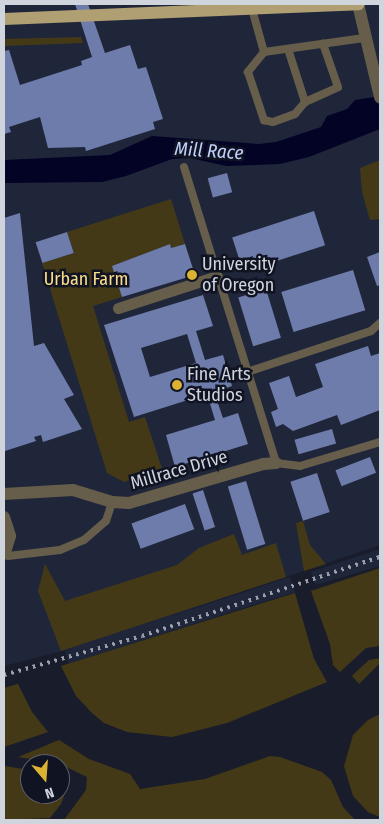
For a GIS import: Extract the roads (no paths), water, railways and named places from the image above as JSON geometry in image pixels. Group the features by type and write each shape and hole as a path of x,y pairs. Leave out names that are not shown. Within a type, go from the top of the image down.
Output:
{"main road":[{"path":"4,19 359,4"}],"street":[{"path":"359,4 364,38 375,64 380,97"},
{"path":"118,308 217,276"},
{"name":"Millrace Drive","path":"4,494 73,490 112,502 141,501 263,464 276,464"},
{"path":"4,517 10,536 6,551"}],"lane":[{"path":"252,9 264,52"},
{"path":"323,44 338,87 305,102 295,114 273,122 264,120 248,72 264,52 364,38"},
{"path":"288,49 305,102"},
{"path":"184,166 276,464 300,466 380,442"},
{"path":"247,372 371,330 380,323"},
{"path":"6,551 60,550 84,540 106,521 112,502"}],"water":[{"name":"Mill Race","path":"380,96 380,129 309,157 280,164 226,166 190,158 172,159 126,176 102,182 4,183 4,160 110,155 152,136 259,144 276,142 321,127 327,116 347,109 355,100"}],"railway":[{"path":"4,675 142,636 380,557"}],"place":[{"name":"University of Oregon","path":"192,275"},
{"name":"Fine Arts Studios","path":"177,385"}],"park label":[{"name":"Urban Farm","path":"86,279"}]}
